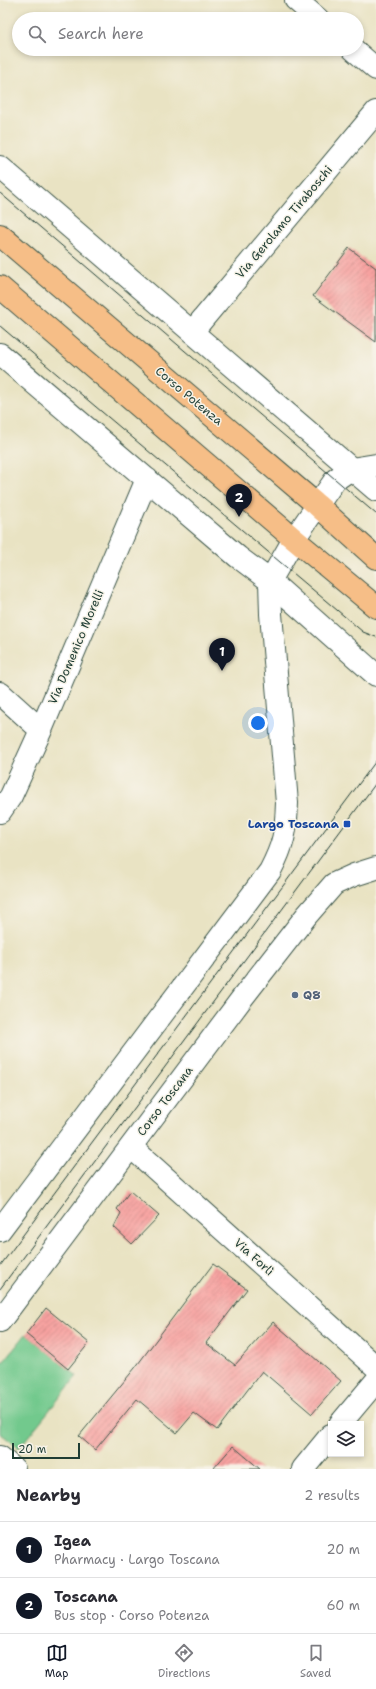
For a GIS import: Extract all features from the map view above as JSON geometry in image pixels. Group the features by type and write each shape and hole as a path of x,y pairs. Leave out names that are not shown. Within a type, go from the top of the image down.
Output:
{"main road":[{"name":"Corso Potenza","path":"0,234 317,505 376,558"},
{"path":"0,287 294,539 376,607"}],"street":[{"path":"296,0 310,12"},
{"path":"361,56 376,69"},
{"name":"Via Gerolamo Tiraboschi","path":"192,332 376,112"},
{"path":"0,167 376,490"},
{"path":"0,354 270,581 376,675"},
{"path":"0,1230 270,871 283,846 287,827 287,803 271,614 270,581 294,539 336,480 351,469 376,465"},
{"name":"Via Domenico Morelli","path":"0,812 11,796 41,730 147,479"},
{"path":"0,693 41,730"},
{"name":"Corso Toscana","path":"0,1321 243,997 307,915 334,884 354,875 376,868"},
{"name":"Via Forlì","path":"131,1147 376,1366"},
{"path":"343,1421 376,1381"},
{"path":"303,1469 328,1439"},
{"path":"0,1457 14,1469"}],"green space":[{"path":"26,1334 77,1376 19,1448 0,1433 0,1366"}],"building":[{"path":"349,248 376,268 376,342 313,296"},
{"path":"130,1191 159,1216 132,1244 114,1227 121,1213 117,1209"},
{"path":"213,1264 247,1289 206,1343 235,1365 273,1322 341,1381 312,1414 262,1371 217,1430 194,1413 177,1433 137,1399 95,1450 79,1436 135,1368"},
{"path":"46,1308 89,1343 68,1369 26,1334"},
{"path":"233,1446 260,1469 213,1469"}],"tram line":[{"path":"0,193 376,514"},
{"path":"0,326 363,632 376,637"},
{"path":"0,1266 376,761"},
{"path":"0,1289 376,783"}],"place":[{"name":"Toscana","path":"239,517"},
{"name":"Igea","path":"222,671"},
{"name":"Largo Toscana","path":"347,824"},
{"name":"Q8","path":"295,995"}]}
